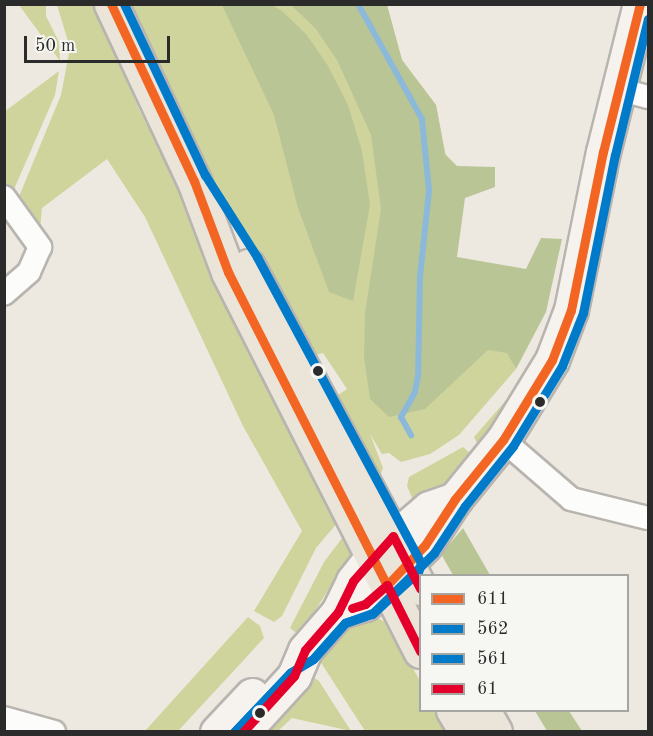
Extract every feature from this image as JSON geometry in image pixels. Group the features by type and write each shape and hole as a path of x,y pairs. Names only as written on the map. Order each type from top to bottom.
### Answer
{"main road":[{"path":"111,4 194,182 228,272 396,566 419,647"},
{"path":"454,712 466,732"},
{"path":"484,712 495,732"}],"street":[{"path":"217,732 282,664 305,650 338,612 353,581 396,566 440,526 455,499 503,440 552,360 571,310 633,93 640,4"},
{"path":"4,197 40,247 29,272 4,294"},
{"path":"503,440 571,499 648,518"},
{"path":"243,732 294,676 305,650"},
{"path":"4,718 54,732"}],"green space":[{"path":"19,5 46,5 46,16 59,42 60,61"},
{"path":"57,5 96,5 138,107 282,400 344,515 316,548 282,616 274,622 254,611 302,531 243,426 145,217 107,159 42,208 40,229 18,199 61,95 70,48"},
{"path":"128,5 387,5 402,60 436,105 448,167 436,271 550,280 513,364 516,369 459,435 430,454 401,462 389,453 382,454 370,434 383,468 378,481 338,395 347,389 323,353 316,355 290,321 184,127"},
{"path":"222,5 272,5 282,11 306,34 327,64 348,105 362,151 370,205 353,301 329,292 298,208 274,115"},
{"path":"291,5 387,5 402,60 436,105 445,154 457,166 495,167 495,187 465,198 457,257 526,269 541,238 562,239 546,312 516,369 507,353 488,350 425,409 389,417 370,399 364,357 365,313 381,209 371,135 337,60 316,29"},
{"path":"59,71 55,95 12,194 5,183 4,112"},
{"path":"528,375 479,447 474,437"},
{"path":"463,447 472,455 443,486 414,502 407,486 409,477"},
{"path":"463,528 489,574 452,574 441,554"},
{"path":"346,533 353,546 350,557 299,635 290,628 324,562"},
{"path":"248,617 260,626 264,638 178,731 145,731"},
{"path":"376,617 388,624 419,679 419,712 438,712 449,731 365,731 318,658 345,626"},
{"path":"313,677 319,681 351,731 292,718 278,731 261,732 266,725 272,729 283,716 279,712"},
{"path":"536,712 570,712 582,731 547,731"}],"waterway":[{"path":"358,4 422,119 429,191 420,276 418,376 415,392 401,417 411,435"}],"transit line":[{"name":"611","path":"111,4 194,181 228,272 387,585 425,545 455,499 503,440 552,360 571,310 603,152 640,4"},
{"name":"561","path":"124,4 205,175 257,257 421,563 418,572 372,614 345,623 313,659 290,673 234,732"},
{"name":"562","path":"234,732 290,673 313,659 345,623 373,613 434,553 465,506 513,446 562,366 583,313 615,155 648,19"},
{"name":"61","path":"243,732 294,676 305,650 338,612 353,581 393,536 419,586"},
{"name":"61","path":"352,608 365,604 387,585 419,649"}]}
